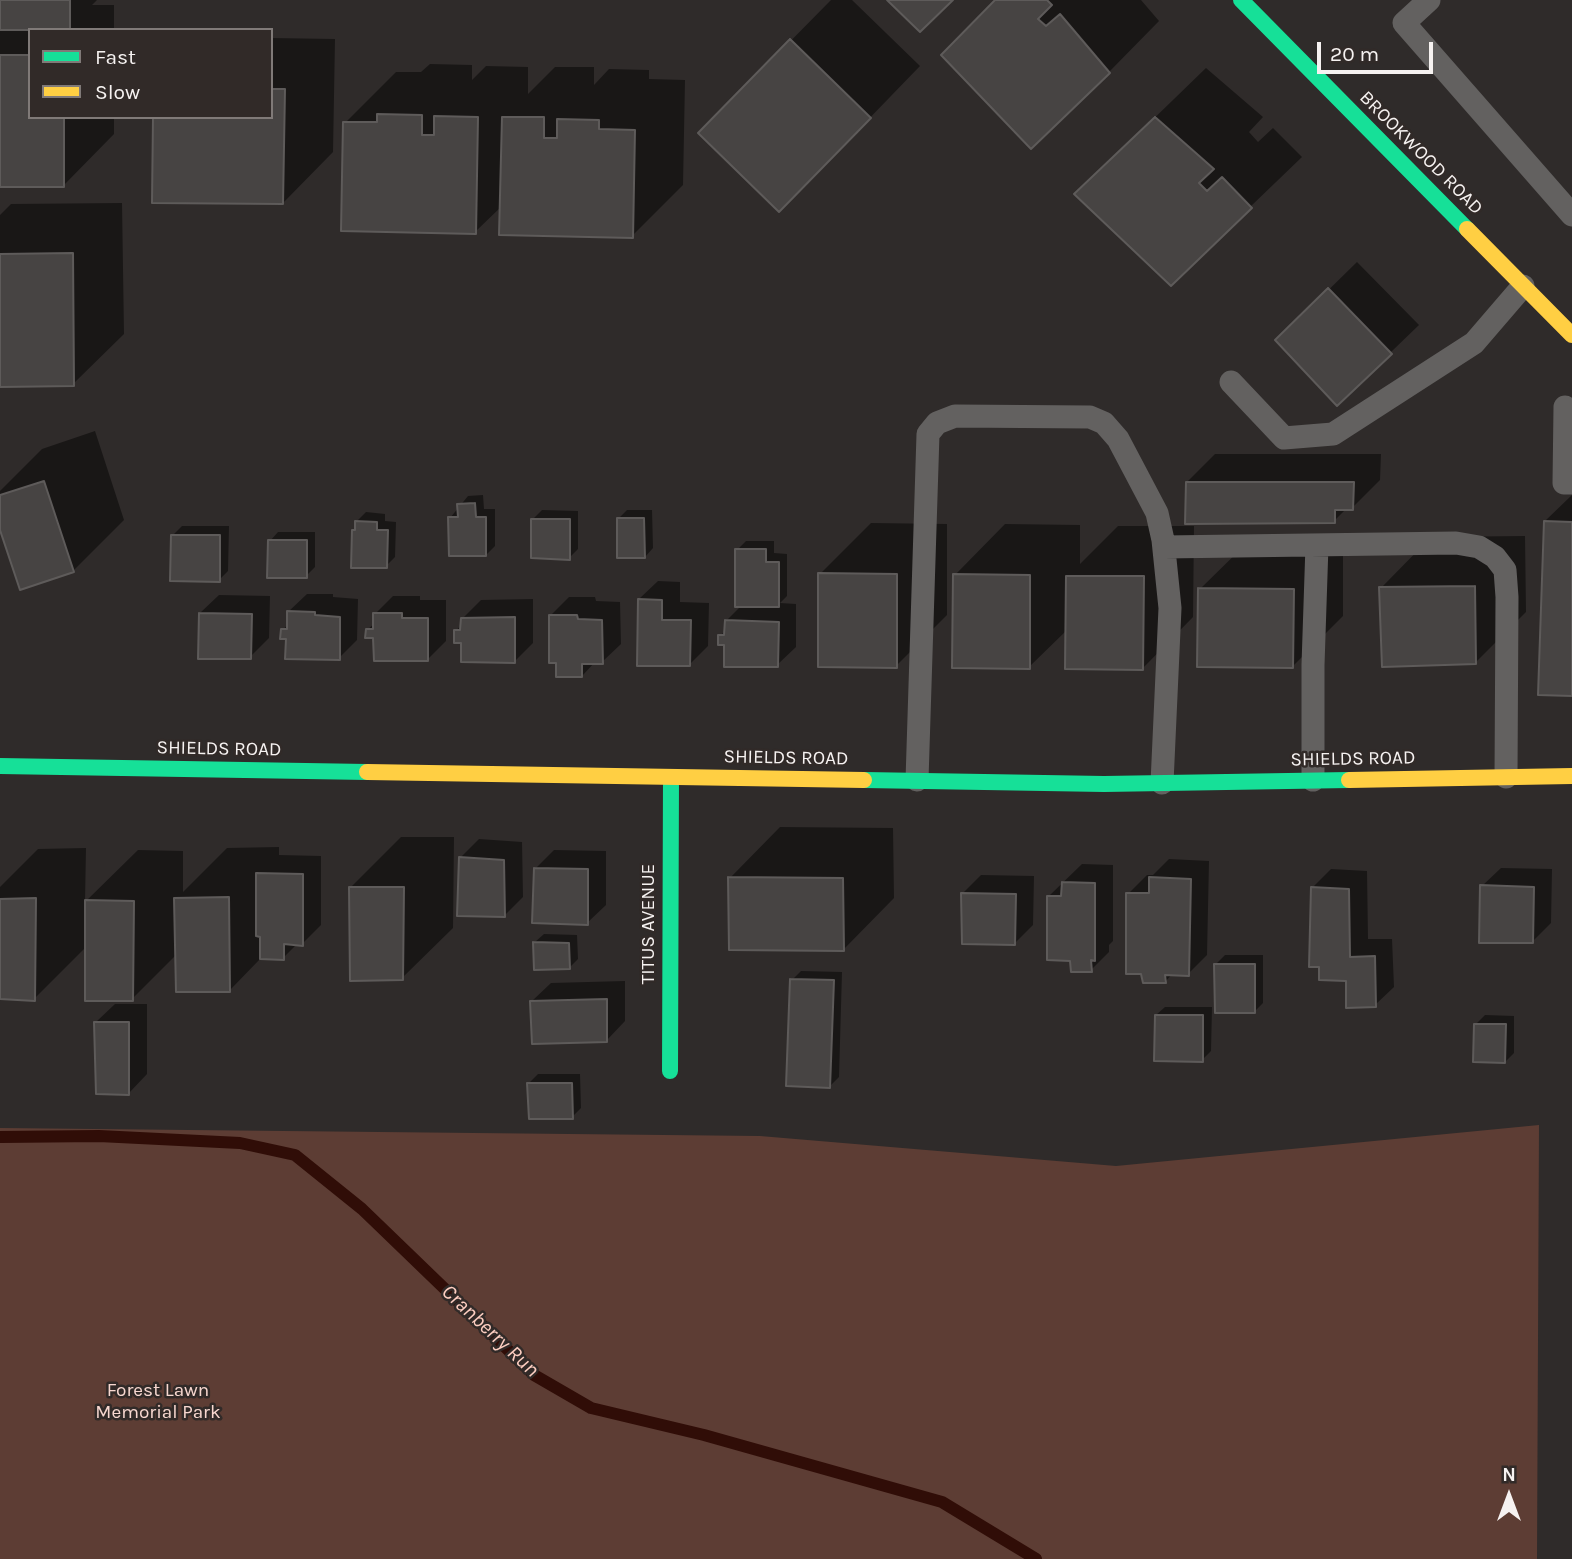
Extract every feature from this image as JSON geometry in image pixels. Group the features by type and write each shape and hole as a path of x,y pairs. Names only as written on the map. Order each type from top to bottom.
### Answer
{"main road":[{"name":"BROOKWOOD ROAD","path":"1241,0 1572,335"},
{"name":"SHIELDS ROAD","path":"0,766 1162,783 1572,776"},
{"name":"TITUS AVENUE","path":"670,1071 671,777"}],"lane":[{"path":"1429,0 1404,23 1572,215"},
{"path":"1231,382 1284,438 1333,433 1474,343 1523,286"},
{"path":"1565,407 1564,483 1572,484"},
{"path":"917,780 928,433 937,423 955,416 1090,417 1104,423 1118,439 1157,513 1164,547 1170,608 1162,783"},
{"path":"1164,547 1456,543 1479,547 1495,557 1505,570 1506,777"},
{"path":"1312,780 1312,665 1317,545"}],"green space":[{"name":"Forest Lawn Memorial Park","path":"1539,1125 1537,1559 0,1559 0,1128 760,1136 1116,1166"}],"building":[{"path":"0,0 70,0 70,28 0,30"},
{"path":"887,0 953,0 920,32"},
{"path":"995,0 1047,0 1052,5 1038,19 1046,26 1060,14 1110,73 1031,149 941,55"},
{"path":"790,39 871,118 779,212 698,133"},
{"path":"0,55 28,55 28,119 64,119 64,187 0,187"},
{"path":"273,89 285,89 283,204 152,203 153,119 273,119"},
{"path":"377,114 422,115 422,135 434,135 434,116 478,117 476,234 341,231 343,122 377,122"},
{"path":"502,117 544,117 544,138 557,138 557,119 599,120 599,129 635,130 633,238 499,235"},
{"path":"1155,117 1214,169 1199,183 1207,191 1222,177 1252,208 1171,286 1074,194"},
{"path":"73,253 74,386 0,387 0,254"},
{"path":"1328,288 1392,354 1337,406 1275,340"},
{"path":"44,481 74,572 20,590 0,530 0,495"},
{"path":"1186,482 1354,482 1353,510 1335,510 1335,523 1185,524"},
{"path":"475,503 476,517 486,517 486,556 449,556 448,517 458,517 457,504"},
{"path":"617,518 644,518 645,558 617,558"},
{"path":"531,519 570,519 570,560 531,558"},
{"path":"355,521 377,522 377,530 388,530 387,568 351,568 352,530 355,530"},
{"path":"1544,521 1572,522 1572,696 1538,695"},
{"path":"171,535 220,535 220,582 170,581"},
{"path":"268,540 307,540 307,578 267,578"},
{"path":"735,549 766,549 766,562 779,562 779,607 735,607"},
{"path":"818,573 897,574 897,668 818,667"},
{"path":"953,574 1030,575 1030,669 952,668"},
{"path":"1066,576 1144,576 1143,670 1065,669"},
{"path":"1475,586 1476,664 1382,667 1379,587"},
{"path":"1198,588 1294,589 1293,668 1197,667"},
{"path":"638,599 662,600 662,620 691,620 690,666 637,666"},
{"path":"287,611 315,612 315,615 340,617 340,660 285,659 286,639 280,639 281,629 287,629"},
{"path":"199,613 252,614 251,659 198,659"},
{"path":"373,613 402,613 402,618 428,618 428,661 374,661 373,638 365,638 366,629 373,629"},
{"path":"549,615 577,615 578,619 602,620 603,664 582,664 582,677 556,677 556,663 549,663"},
{"path":"515,617 515,663 461,662 461,643 454,643 454,630 460,630 461,618"},
{"path":"725,620 779,622 778,667 724,667 724,645 718,645 718,635 724,635"},
{"path":"459,857 504,860 505,917 457,916"},
{"path":"534,868 588,869 588,925 532,923"},
{"path":"256,873 303,874 303,946 284,944 284,960 260,959 260,937 256,936"},
{"path":"728,877 843,878 844,951 729,950"},
{"path":"1149,877 1191,879 1189,976 1165,975 1166,983 1143,983 1141,974 1126,974 1126,893 1149,893"},
{"path":"1062,882 1095,883 1095,961 1091,960 1092,972 1071,972 1070,961 1047,960 1047,896 1061,896"},
{"path":"1480,885 1534,887 1533,943 1479,943"},
{"path":"349,887 404,887 403,980 350,981"},
{"path":"1311,887 1349,889 1350,957 1375,956 1376,1007 1346,1008 1346,981 1319,980 1319,967 1309,967"},
{"path":"961,893 1016,894 1015,945 962,944"},
{"path":"229,897 230,992 176,992 174,898"},
{"path":"36,898 35,1001 0,999 0,899"},
{"path":"85,900 134,901 133,1001 85,1001"},
{"path":"533,942 569,943 570,969 534,970"},
{"path":"1214,964 1255,964 1255,1013 1215,1013"},
{"path":"790,979 834,980 830,1088 786,1086"},
{"path":"607,999 607,1042 532,1044 530,1001"},
{"path":"1155,1015 1203,1015 1203,1062 1154,1061"},
{"path":"94,1022 129,1022 129,1095 96,1094"},
{"path":"1474,1024 1506,1024 1505,1063 1473,1062"},
{"path":"527,1083 572,1083 573,1119 529,1119"}],"waterway":[{"name":"Cranberry Run","path":"0,1137 99,1136 240,1143 295,1155 362,1209 534,1375 591,1408 704,1435 942,1502 1036,1559"}],"traffic: fast":[{"path":"1241,0 1467,229"},
{"path":"0,766 367,772"},
{"path":"670,1071 671,777"},
{"path":"864,780 1104,784 1349,780"}],"traffic: slow":[{"path":"1467,229 1572,335"},
{"path":"367,772 864,780"},
{"path":"1349,780 1572,776"}]}
